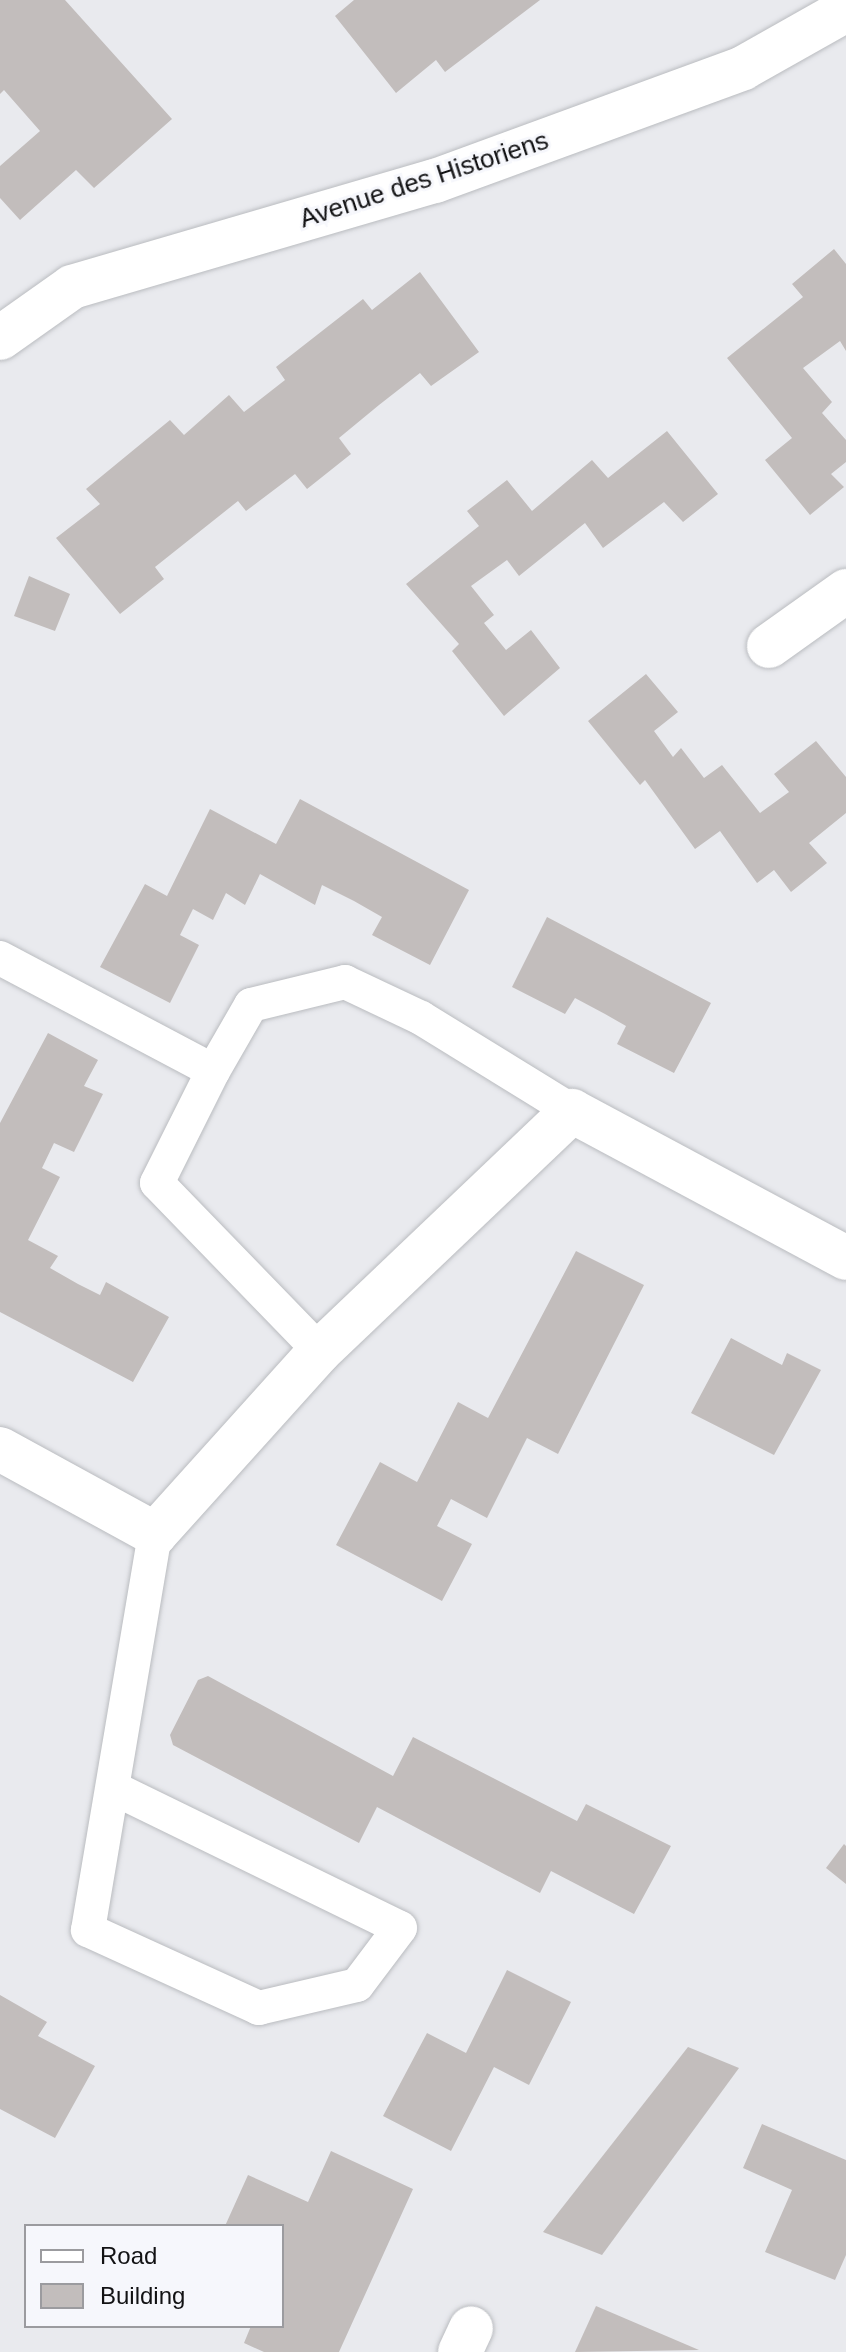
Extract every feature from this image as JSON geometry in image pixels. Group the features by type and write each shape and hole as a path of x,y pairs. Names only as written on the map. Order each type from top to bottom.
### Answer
{"street":[{"name":"Avenue des Historiens","path":"0,338 72,287 435,181 743,68 846,10"},
{"path":"769,646 846,591"},
{"path":"0,1449 155,1534 320,1351 572,1111 846,1258"}],"lane":[{"path":"0,958 213,1071"},
{"path":"320,1351 157,1183 213,1071 251,1005 345,982 421,1018 572,1111"},
{"path":"113,1788 400,1928 357,1985 259,2008 88,1930 155,1534"}],"building":[{"path":"0,0 65,0 172,119 94,188 76,170 20,220 0,198 0,166 40,131 4,90 0,94"},
{"path":"354,0 540,0 445,72 436,60 396,93 335,16"},
{"path":"834,249 846,264 846,351 840,341 803,368 832,402 822,413 846,440 846,462 831,474 844,487 810,515 765,460 792,438 727,358 803,297 792,284"},
{"path":"420,272 479,352 431,386 420,373 379,405 339,438 351,454 307,489 295,474 246,511 238,501 155,567 164,579 120,614 56,538 100,504 86,489 170,420 184,435 229,395 244,412 285,380 276,367 363,299 372,310"},
{"path":"667,431 718,494 683,522 664,502 603,548 585,523 519,576 507,560 471,586 494,615 484,623 506,650 531,630 560,668 504,716 452,651 459,644 406,584 479,526 467,511 507,480 532,511 592,460 608,478"},
{"path":"29,576 70,594 55,631 14,616"},
{"path":"646,674 678,712 654,731 673,757 681,748 704,778 722,765 760,813 789,792 774,774 816,741 846,777 846,813 809,843 827,863 791,892 774,870 757,883 720,831 695,849 645,780 640,785 588,721"},
{"path":"300,799 469,890 430,965 372,935 382,917 354,901 322,885 315,905 260,874 245,905 226,893 213,920 193,909 180,935 199,945 170,1003 100,967 145,884 167,896 210,809 276,844"},
{"path":"547,917 711,1003 674,1073 617,1044 626,1026 575,998 565,1014 512,987"},
{"path":"48,1033 98,1060 84,1086 103,1094 74,1152 54,1143 42,1168 60,1177 28,1240 58,1256 50,1268 78,1284 100,1295 106,1282 169,1317 133,1382 0,1312 0,1123"},
{"path":"576,1251 644,1285 558,1454 527,1438 487,1518 451,1499 437,1526 472,1544 442,1601 336,1545 380,1462 417,1482 458,1402 488,1418"},
{"path":"731,1338 782,1365 787,1353 821,1370 774,1455 691,1413"},
{"path":"208,1676 393,1776 413,1737 577,1821 586,1804 671,1846 634,1914 551,1871 540,1893 377,1807 359,1843 173,1745 170,1735 198,1680"},
{"path":"844,1844 846,1846 846,1884 826,1868"},
{"path":"507,1970 571,2002 529,2085 494,2067 451,2151 383,2116 427,2033 466,2053"},
{"path":"0,1995 47,2022 38,2036 95,2066 55,2138 0,2109"},
{"path":"688,2047 739,2068 602,2255 543,2232"},
{"path":"762,2124 846,2160 846,2255 835,2280 765,2252 792,2190 743,2168"},
{"path":"331,2151 413,2189 339,2352 264,2352 244,2343 250,2328 284,2328 284,2224 226,2224 248,2175 308,2202"},
{"path":"596,2306 699,2350 575,2352"}]}
